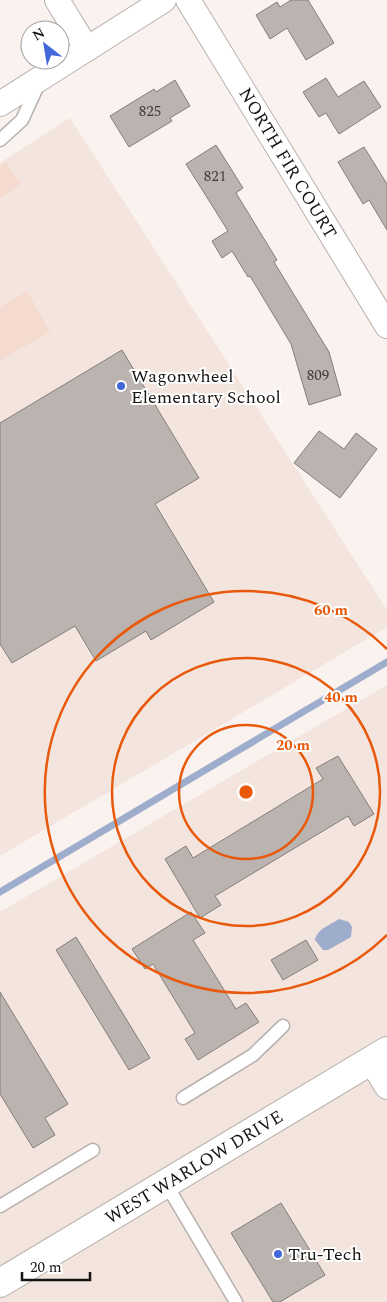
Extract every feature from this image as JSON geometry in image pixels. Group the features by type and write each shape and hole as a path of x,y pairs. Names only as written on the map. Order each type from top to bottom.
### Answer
{"street":[{"path":"57,0 87,49"},
{"path":"0,104 164,0"},
{"name":"NORTH FIR COURT","path":"188,0 387,326"},
{"path":"379,1056 387,1087"},
{"name":"WEST WARLOW DRIVE","path":"0,1283 379,1056"}],"lane":[{"path":"0,140 22,120 41,78"},
{"path":"182,1098 253,1055 283,1026"},
{"path":"0,1206 93,1150"},
{"path":"166,1184 236,1302"}],"shaded area":[{"name":"Wagonwheel Elementary School","path":"70,118 387,610 387,627 0,856 0,163"},
{"path":"6,162 21,184 0,198 0,166"},
{"path":"27,291 50,332 0,360 0,307"},
{"path":"387,685 387,1302 0,1302 0,912"}],"water":[{"path":"339,919 349,922 352,927 351,937 328,950 323,950 315,940 316,936 324,928"}],"building":[{"path":"291,0 308,0 334,43 306,60 287,28 270,39 256,15 277,2 280,7"},
{"path":"326,78 338,97 364,81 381,107 339,134 326,113 319,117 303,92"},
{"path":"175,80 190,106 170,118 172,121 129,147 110,116 154,89 156,92"},
{"path":"216,145 243,188 236,193 277,260 274,262 329,352 341,395 309,405 291,344 250,276 248,277 232,251 222,258 212,241 228,231 186,164"},
{"path":"364,147 387,184 387,230 369,200 363,204 338,162"},
{"path":"122,350 199,478 155,504 214,602 151,640 146,631 96,661 75,626 12,663 0,644 0,423"},
{"path":"319,431 344,449 356,433 377,449 340,498 294,463"},
{"path":"338,756 374,814 354,826 348,816 215,896 221,905 200,918 165,859 186,846 193,858 323,779 316,768"},
{"path":"191,912 205,933 193,940 236,1009 246,1003 259,1022 198,1060 185,1039 195,1033 153,964 145,969 132,949"},
{"path":"76,937 150,1058 129,1070 56,950"},
{"path":"306,940 318,960 283,980 271,960"},
{"path":"0,992 68,1104 45,1118 55,1135 33,1148 0,1094"},
{"name":"Tru-Tech","path":"281,1203 325,1275 280,1302 273,1302 231,1233"}],"waterway":[{"path":"0,892 387,662"}],"place":[{"name":"Wagonwheel Elementary School","path":"121,386"},
{"name":"Tru-Tech","path":"278,1254"}]}
